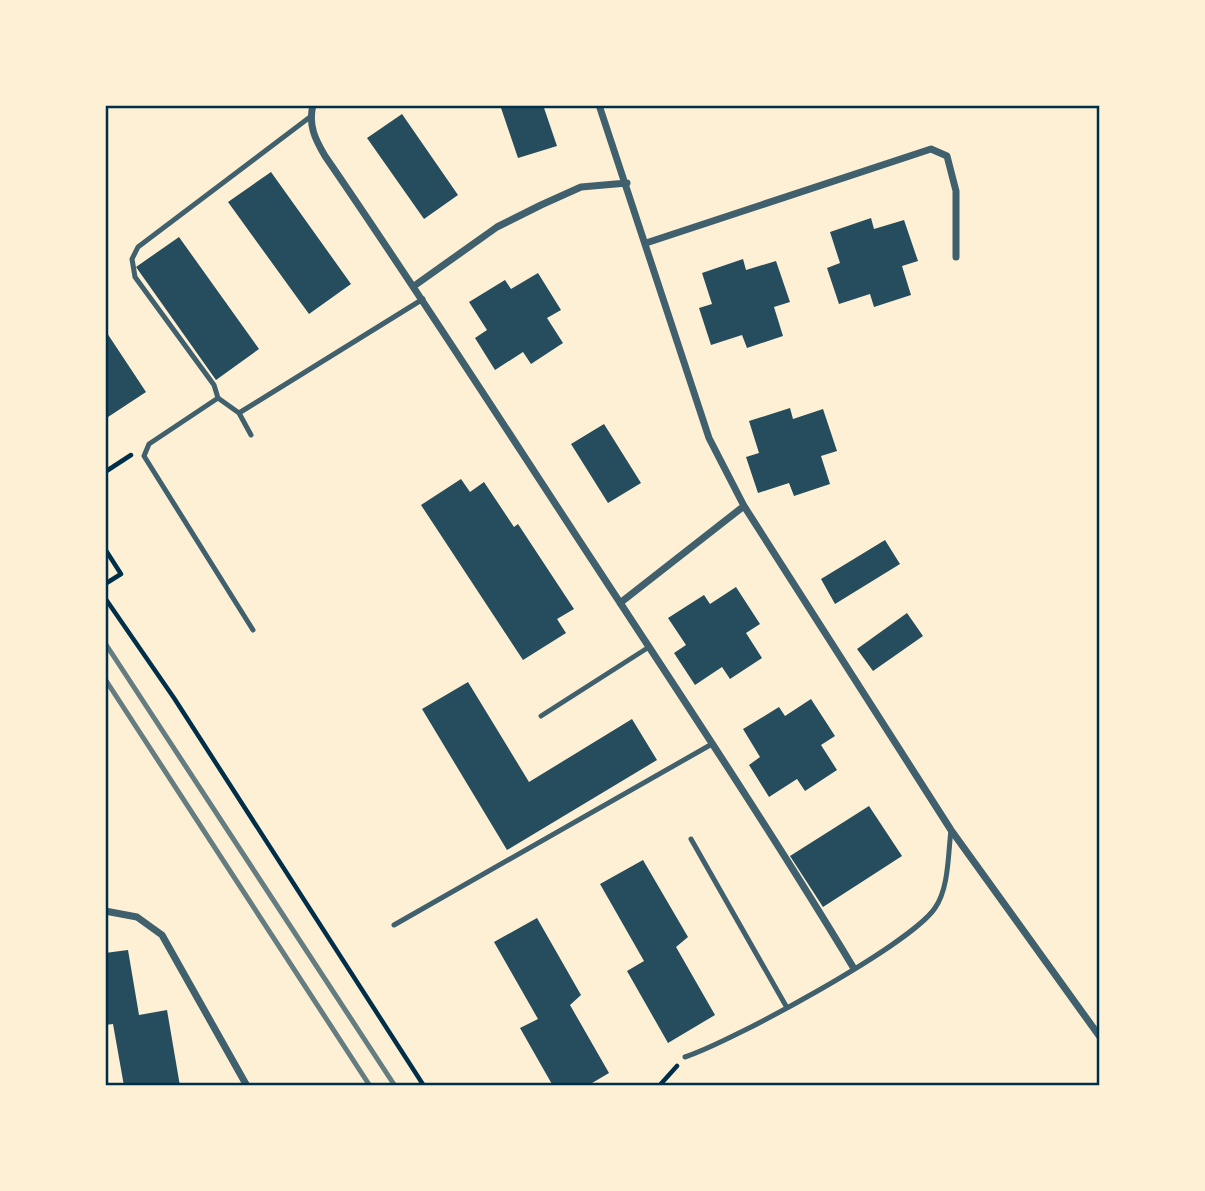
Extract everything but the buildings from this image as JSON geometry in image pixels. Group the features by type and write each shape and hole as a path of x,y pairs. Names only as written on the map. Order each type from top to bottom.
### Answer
{"street":[{"path":"313,105 310,117 314,136 325,156 414,286 712,744 853,967"},
{"path":"599,105 627,183 709,438 744,506 951,830 1100,1037"},
{"path":"646,243 931,149 947,156 956,191 956,257"},
{"path":"414,286 497,227 541,205 582,187 627,183"},
{"path":"620,603 744,506"},
{"path":"105,911 137,917 162,934 247,1086"}],"lane":[{"path":"251,435 239,413 218,398 214,385 135,277 132,259 138,247 310,117"},
{"path":"239,413 422,299"},
{"path":"218,398 149,444 144,456 253,630"},
{"path":"541,716 649,647"},
{"path":"394,925 712,744"},
{"path":"685,1057 705,1050 906,937 935,908 945,880 951,830"},
{"path":"691,839 786,1006"}],"path":[{"path":"105,471 149,444"},
{"path":"105,549 121,574 105,584"},
{"path":"105,598 174,698 424,1086"},
{"path":"659,1086 685,1057"}],"railway":[{"path":"105,643 395,1086"},
{"path":"105,679 370,1086"}]}
